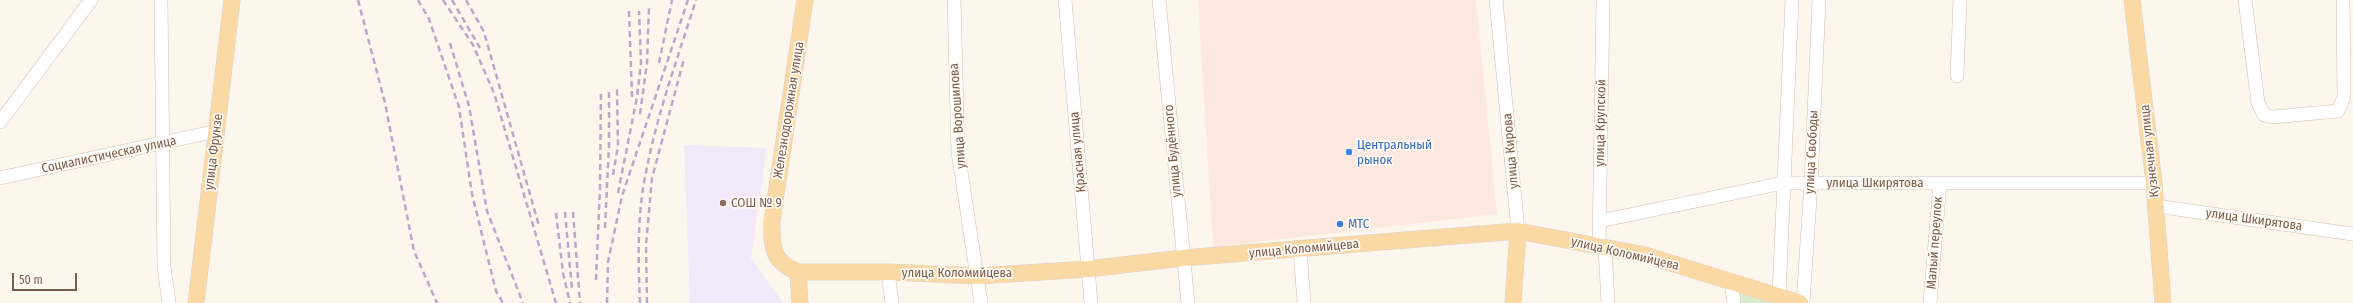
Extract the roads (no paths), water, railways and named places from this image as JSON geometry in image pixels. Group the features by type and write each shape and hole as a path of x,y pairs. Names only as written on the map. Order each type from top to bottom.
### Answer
{"main road":[{"name":"улица Фрунзе","path":"196,303 232,0"},
{"name":"Железнодорожная улица","path":"798,272 785,267 772,247 772,221 805,0"},
{"name":"Кузнечная улица","path":"2132,0 2154,183 2163,303"},
{"name":"улица Коломийцева","path":"798,272 888,272 978,276 1088,269 1183,258 1518,231 1645,255 1802,303"},
{"name":"улица Кирова","path":"1513,303 1518,231"},
{"path":"798,272 800,303"}],"street":[{"path":"0,122 91,0"},
{"path":"161,0 164,267 169,303"},
{"name":"улица Ворошилова","path":"954,0 958,152 981,303"},
{"name":"Красная улица","path":"1065,0 1091,303"},
{"name":"улица Будённого","path":"1159,0 1188,303"},
{"name":"улица Кирова","path":"1496,0 1518,231"},
{"name":"улица Крупской","path":"1603,0 1600,222 1608,303"},
{"name":"улица Свободы","path":"1779,295 1792,0"},
{"name":"улица Свободы","path":"1802,303 1811,183 1819,0"},
{"path":"1957,76 1960,0"},
{"path":"2245,0 2258,103 2264,115 2273,117 2338,111 2344,97 2343,0"},
{"name":"Социалистическая улица","path":"0,178 217,131"},
{"name":"Малый переулок","path":"1930,303 1940,183"},
{"name":"улица Шкирятова","path":"1600,222 1783,184 2154,183"},
{"name":"улица Шкирятова","path":"2156,206 2353,234"},
{"path":"1300,249 1304,303"},
{"path":"888,272 892,303"},
{"path":"1731,281 1734,303"}],"railway":[{"path":"358,0 385,103 414,251 437,303"},
{"path":"418,0 429,19 459,107 472,194 496,291 503,303"},
{"path":"443,0 473,45 494,93 556,303"},
{"path":"452,0 480,48"},
{"path":"466,0 484,32 539,226"},
{"path":"659,63 672,0"},
{"path":"607,303 608,262 622,196 688,0"},
{"path":"640,303 639,254 643,188 662,107 696,0"},
{"path":"640,114 647,63 649,7"},
{"path":"629,11 632,97"},
{"path":"618,193 637,97 641,63 639,11"},
{"path":"450,43 469,106 487,211 523,303"},
{"path":"647,303 646,245 652,178 684,59"},
{"path":"613,175 618,146 617,89"},
{"path":"596,280 600,187 601,90"},
{"path":"605,228 609,145 609,90"},
{"path":"565,212 572,290"},
{"path":"573,212 580,303"},
{"path":"556,213 563,273 570,303"}],"place":[{"name":"Центральный рынок","path":"1349,152"},
{"name":"СОШ № 9","path":"723,203"},
{"name":"МТС","path":"1340,224"}]}
